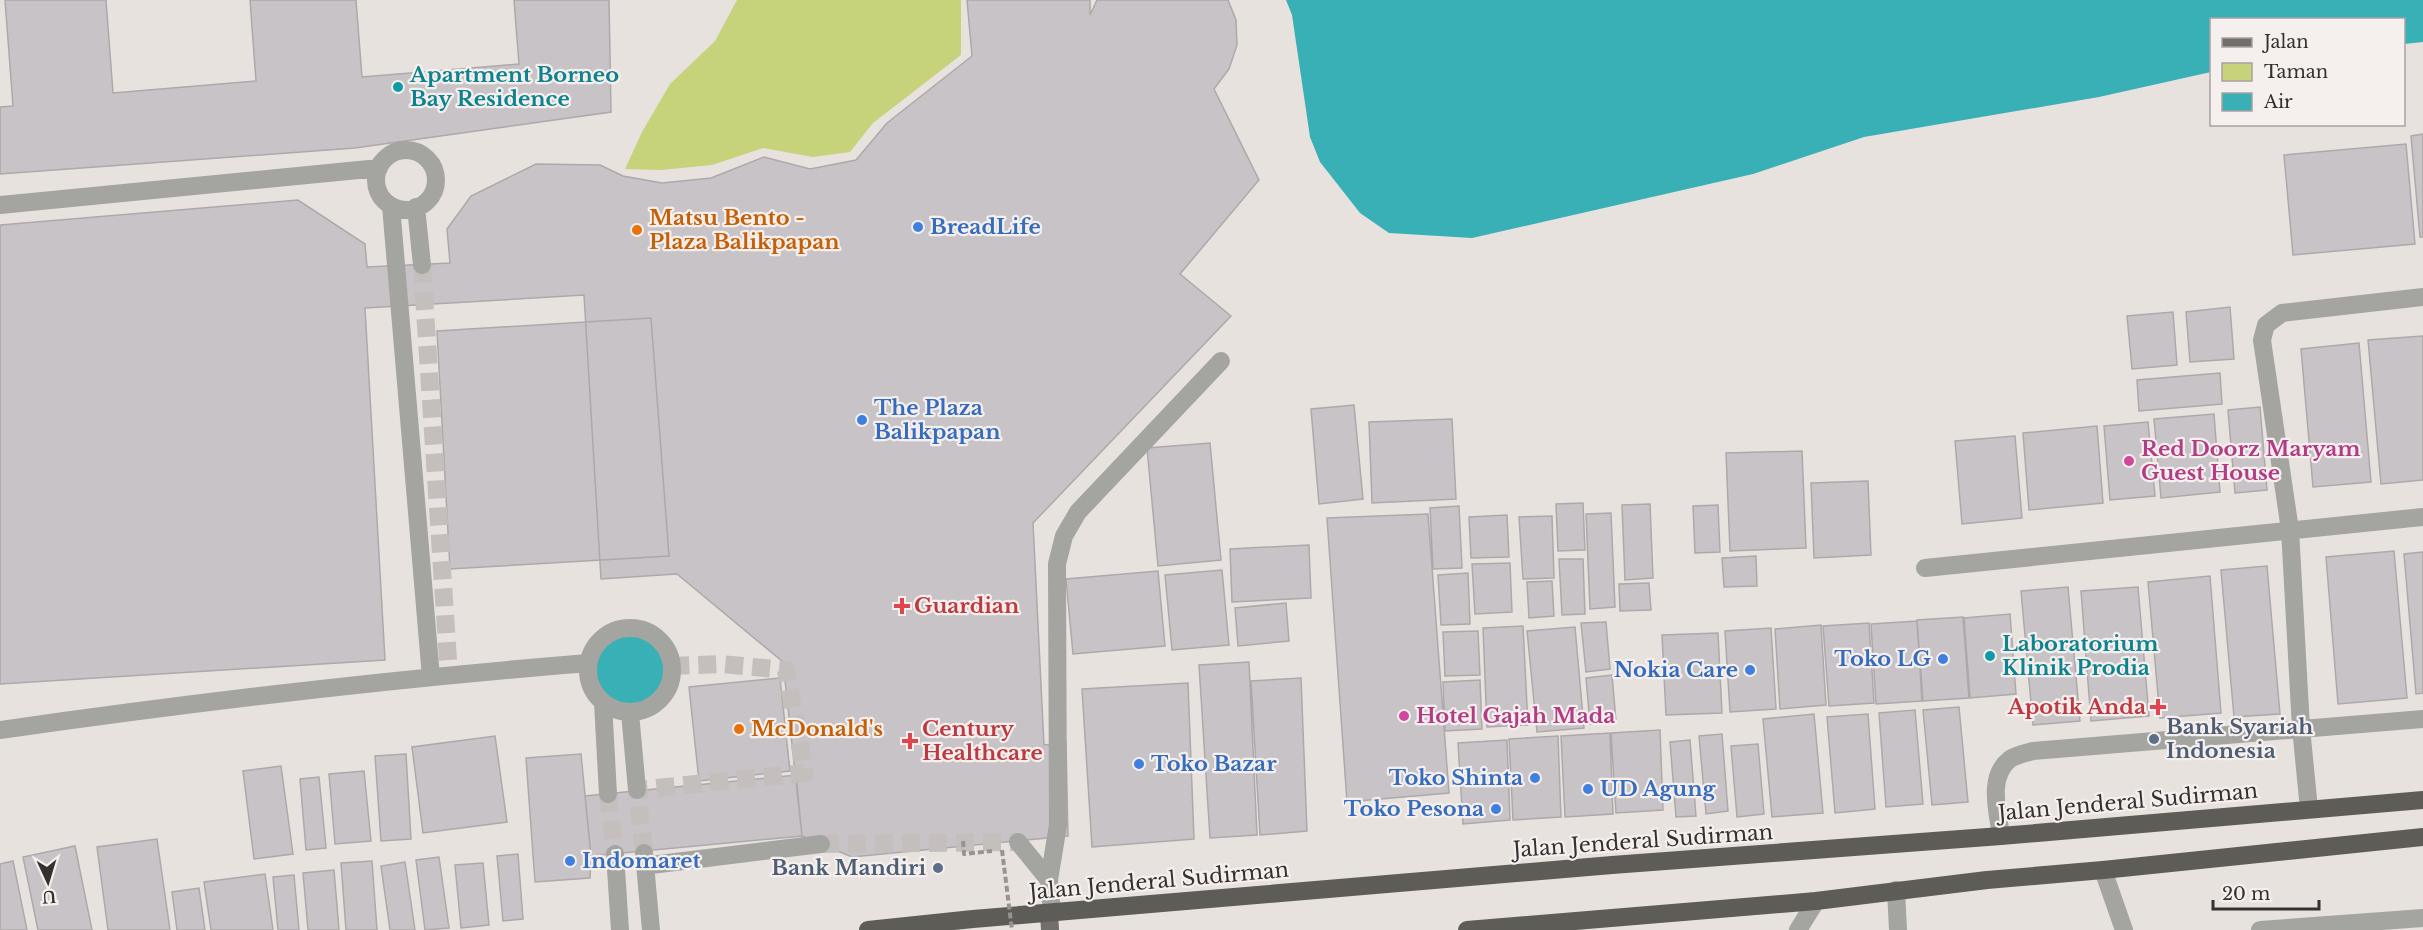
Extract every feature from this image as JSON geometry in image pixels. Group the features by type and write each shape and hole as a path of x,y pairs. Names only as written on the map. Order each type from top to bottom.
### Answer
{"highway":[{"name":"Jalan Jenderal Sudirman","path":"868,930 1050,919 1612,865 2001,836 2423,800"},
{"path":"1467,930 1560,925 1816,901 1896,890 2423,837"}],"street":[{"path":"405,150 424,156 431,163 436,182 434,192 428,200 416,207 400,209 391,206 383,200 376,182 379,168 387,156 405,150"},
{"path":"0,205 379,168"},
{"path":"391,206 440,676"},
{"path":"416,207 422,265"},
{"path":"2309,809 2301,728 2290,530 2262,340 2266,325 2282,313 2423,297"},
{"path":"1050,919 1049,879 1058,825 1057,564 1064,536 1078,512 1221,361"},
{"path":"1925,568 2423,517"},
{"path":"625,628 651,633 670,653 673,679 668,692 658,703 645,711 630,713 616,711 603,704 593,692 588,678 588,663 593,650 612,632 625,628"},
{"path":"0,730 111,714 440,676 588,663"},
{"path":"603,704 608,794"},
{"path":"630,713 637,790"},
{"path":"2001,836 1996,789 1998,771 2011,758 2033,751 2423,719"},
{"path":"1018,842 1049,879"},
{"path":"651,930 645,857 651,865 821,844"},
{"path":"615,854 620,930"},
{"path":"2103,870 2124,930"},
{"path":"1896,890 1898,930"},
{"path":"1798,930 1816,901"},
{"path":"2260,930 2423,918"}],"path":[{"path":"963,842 964,854 1002,850 1012,930"}],"green space":[{"path":"737,0 961,0 961,55 873,123 850,152 813,157 763,148 712,165 661,170 625,169 642,132 670,84 715,41"}],"water":[{"path":"1286,0 2423,0 2423,42 2405,44 2405,18 2210,18 2210,72 2099,97 1864,137 1753,174 1472,238 1389,233 1360,213 1320,162 1310,137 1292,15"},
{"path":"630,634 644,637 656,645 664,657 667,671 664,685 656,697 644,705 630,708 616,705 604,697 596,685 593,671 596,657 604,645 616,637"}],"building":[{"name":"Apartment Borneo Bay Residence","path":"5,0 106,0 113,93 256,81 250,0 356,0 362,77 519,64 514,0 609,0 611,112 355,148 0,174 0,107 13,106"},
{"name":"The Plaza Balikpapan","path":"967,0 1090,0 1090,15 1097,0 1228,0 1236,20 1237,45 1229,69 1214,89 1259,180 1180,274 1231,316 1033,523 1044,745 1066,743 1068,836 852,857 802,836 783,662 677,574 601,579 584,295 365,308 385,660 0,684 0,225 298,200 365,244 367,267 450,263 447,229 471,196 536,164 600,165 623,176 662,183 711,178 764,157 810,169 856,160 887,123 972,56"},
{"path":"2423,134 2423,237 2420,237 2411,136"},
{"path":"2406,144 2415,244 2293,255 2284,155"},
{"path":"2230,307 2234,359 2190,362 2186,312"},
{"path":"2173,312 2177,365 2132,369 2127,316"},
{"path":"651,318 669,556 450,569 437,331"},
{"path":"2423,336 2423,480 2381,484 2368,340"},
{"path":"2359,343 2371,482 2313,487 2301,349"},
{"path":"2220,373 2222,404 2139,411 2137,380"},
{"path":"1354,405 1363,499 1319,504 1311,409"},
{"path":"2260,407 2267,490 2235,493 2228,410"},
{"path":"2214,414 2220,492 2161,498 2154,419"},
{"path":"1452,419 1456,499 1372,503 1369,422"},
{"name":"Red Doorz Maryam Guest House","path":"2148,422 2155,496 2110,500 2104,426"},
{"path":"2097,426 2103,503 2029,510 2023,433"},
{"path":"2015,436 2022,518 1962,524 1955,441"},
{"path":"1210,443 1221,560 1158,566 1147,448"},
{"path":"1802,451 1806,548 1730,551 1726,453"},
{"path":"1868,481 1871,555 1814,558 1811,483"},
{"path":"1583,503 1585,550 1558,551 1556,504"},
{"path":"1650,504 1653,578 1625,580 1622,505"},
{"path":"1718,505 1720,552 1695,553 1693,506"},
{"path":"1459,506 1462,568 1433,569 1430,508"},
{"path":"1611,513 1615,607 1590,609 1586,514"},
{"path":"1428,514 1449,793 1347,802 1327,518"},
{"path":"1507,515 1509,557 1471,558 1469,517"},
{"path":"1552,516 1554,578 1523,579 1519,517"},
{"path":"1309,545 1311,598 1232,602 1230,549"},
{"path":"2394,551 2407,698 2338,704 2326,557"},
{"path":"2423,552 2423,693 2416,694 2404,554"},
{"path":"1756,556 1757,586 1724,587 1722,558"},
{"path":"1559,559 1583,559 1585,614 1562,615"},
{"path":"1510,563 1512,612 1475,614 1472,564"},
{"path":"2267,566 2280,714 2234,717 2221,570"},
{"path":"1222,570 1229,645 1172,650 1165,575"},
{"path":"1158,571 1165,646 1073,654 1066,579"},
{"path":"1468,573 1470,624 1441,625 1438,575"},
{"path":"2210,576 2221,713 2160,718 2148,582"},
{"path":"1552,581 1554,616 1529,618 1527,582"},
{"path":"1649,583 1651,610 1620,611 1619,584"},
{"path":"2068,587 2080,721 2033,725 2021,591"},
{"path":"2138,587 2149,716 2091,721 2081,591"},
{"path":"1286,603 1289,641 1238,646 1235,608"},
{"name":"Laboratorium Klinik Prodia","path":"2010,614 2016,694 1970,698 1964,618"},
{"name":"Toko LG","path":"1963,617 1969,698 1923,701 1917,620"},
{"path":"1917,621 1922,701 1876,704 1871,624"},
{"path":"1606,622 1610,669 1586,672 1581,623"},
{"path":"1869,623 1874,703 1829,706 1823,626"},
{"path":"1821,625 1826,705 1780,709 1775,629"},
{"path":"1523,626 1528,725 1487,727 1483,628"},
{"path":"1575,627 1584,728 1537,732 1527,631"},
{"name":"Nokia Care","path":"1771,628 1776,709 1730,712 1725,631"},
{"path":"1478,631 1480,675 1445,676 1443,632"},
{"path":"1718,633 1722,713 1666,715 1662,635"},
{"path":"1249,662 1257,835 1210,838 1199,665"},
{"path":"1612,675 1616,721 1590,724 1586,678"},
{"name":"McDonald's","path":"780,678 790,771 699,781 689,687"},
{"path":"1301,678 1307,831 1260,835 1251,681"},
{"path":"1480,680 1482,729 1445,731 1443,682"},
{"name":"Toko Bazar","path":"1188,683 1194,839 1092,847 1082,689"},
{"path":"1959,707 1968,802 1932,805 1923,710"},
{"path":"1915,710 1923,804 1886,807 1879,713"},
{"path":"1814,714 1823,813 1772,817 1763,719"},
{"path":"1868,714 1875,809 1835,813 1827,717"},
{"path":"1660,730 1663,810 1616,813 1611,733"},
{"name":"UD Agung","path":"1610,733 1613,814 1565,817 1561,736"},
{"path":"1722,734 1728,811 1706,814 1699,736"},
{"path":"495,736 507,822 423,833 412,747"},
{"name":"Toko Shinta","path":"1558,736 1561,817 1513,820 1509,739"},
{"path":"1507,740 1510,820 1463,824 1458,743"},
{"path":"1690,740 1696,816 1676,817 1670,742"},
{"path":"1758,744 1764,814 1737,817 1731,746"},
{"path":"406,754 411,839 381,841 375,756"},
{"path":"581,754 591,856 590,878 535,882 526,758"},
{"path":"281,766 293,854 254,859 243,771"},
{"path":"364,771 371,841 335,844 329,774"},
{"path":"796,775 802,836 591,856 585,796"},
{"path":"319,777 326,848 306,850 300,779"},
{"path":"157,839 170,930 108,930 97,847"},
{"path":"75,846 92,930 38,930 23,857"},
{"path":"518,854 523,919 503,921 497,856"},
{"path":"439,857 449,928 425,930 416,860"},
{"path":"13,861 27,930 0,930 0,864"},
{"path":"372,861 377,930 346,930 341,863"},
{"path":"405,862 415,930 390,930 381,866"},
{"path":"483,863 489,925 461,928 455,865"},
{"path":"334,870 339,930 308,930 303,873"},
{"path":"265,874 273,930 211,930 204,882"},
{"path":"294,875 299,930 278,930 273,877"},
{"path":"199,888 205,930 177,930 172,892"}],"tunnel":[{"path":"422,265 449,675"},
{"path":"644,851 637,790 805,773 786,670 721,664 673,666"},
{"path":"608,794 615,854"},
{"path":"821,844 1018,842"}],"place":[{"name":"Apartment Borneo Bay Residence","path":"398,87"},
{"name":"BreadLife","path":"918,227"},
{"name":"Matsu Bento - Plaza Balikpapan","path":"637,230"},
{"name":"The Plaza Balikpapan","path":"862,420"},
{"name":"Red Doorz Maryam Guest House","path":"2129,461"},
{"name":"Guardian","path":"902,606"},
{"name":"Laboratorium Klinik Prodia","path":"1990,656"},
{"name":"Toko LG","path":"1943,659"},
{"name":"Nokia Care","path":"1750,670"},
{"name":"Apotik Anda","path":"2158,707"},
{"name":"Hotel Gajah Mada","path":"1404,716"},
{"name":"McDonald's","path":"739,729"},
{"name":"Bank Syariah Indonesia","path":"2154,739"},
{"name":"Century Healthcare","path":"910,741"},
{"name":"Toko Bazar","path":"1139,764"},
{"name":"Toko Shinta","path":"1535,778"},
{"name":"UD Agung","path":"1588,789"},
{"name":"Toko Pesona","path":"1496,809"},
{"name":"Indomaret","path":"570,861"},
{"name":"Bank Mandiri","path":"938,868"}]}
